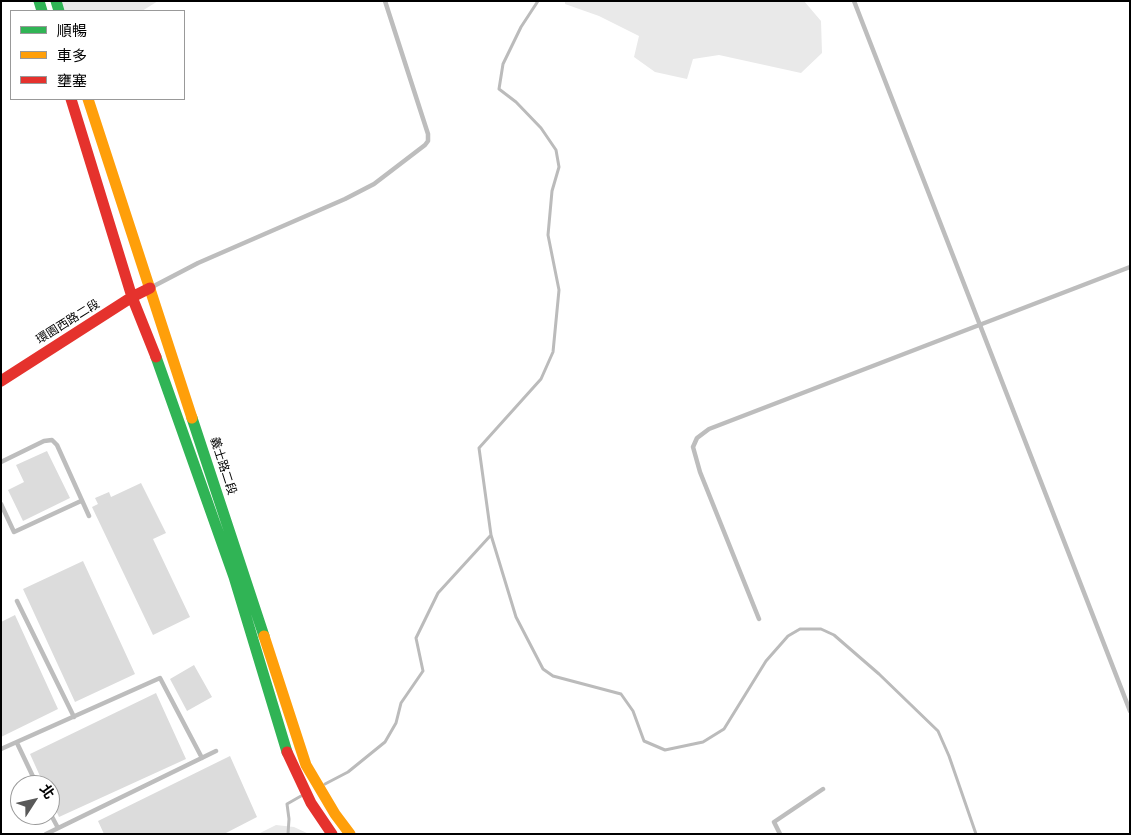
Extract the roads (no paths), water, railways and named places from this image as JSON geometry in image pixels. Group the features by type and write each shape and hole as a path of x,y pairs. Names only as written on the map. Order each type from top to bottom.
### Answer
{"street":[{"name":"義士路二段","path":"71,100 132,297 163,376 234,577 283,743 311,803 332,834"},
{"name":"義士路二段","path":"88,100 306,765 335,814 350,834"},
{"name":"環園西路二段","path":"1,381 132,297 150,288"}],"lane":[{"path":"150,288 198,263 345,199 374,184 425,145 428,141 428,134 385,1"},
{"path":"854,1 1130,711"},
{"path":"758,619 700,472 693,446 698,438 709,429 1130,267"},
{"path":"1,462 44,441 52,440 57,445 89,516"},
{"path":"1,504 14,532 81,501"},
{"path":"17,601 74,717"},
{"path":"1,749 160,678 202,758"},
{"path":"17,743 32,775"},
{"path":"46,834 216,751"},
{"path":"780,834 774,822 824,789"}],"waterway":[{"path":"325,784 348,772 385,742 396,723 401,703 423,671 416,638 438,593 491,535 479,448 541,379 553,352 559,290 548,235 552,191 559,167 556,150 541,128 516,102 499,89 503,64 521,27 538,1"},
{"path":"491,535 516,617 543,669 553,676 621,694 633,711 644,741 665,750 703,742 724,729 766,661 788,636 800,629 821,629 834,635 879,674 938,731 949,756 976,834"},
{"path":"288,834 287,804 301,796"}]}
